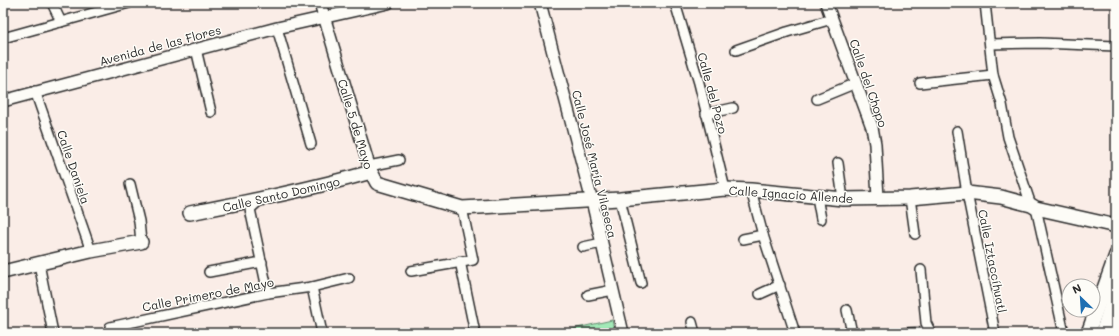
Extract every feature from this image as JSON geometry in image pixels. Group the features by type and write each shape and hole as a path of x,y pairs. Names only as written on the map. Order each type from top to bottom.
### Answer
{"main road":[{"name":"Calle Santo Domingo","path":"190,213 324,185 370,169"},
{"name":"Calle 5 de Mayo","path":"370,169 377,183 462,208"},
{"name":"Calle Ignacio Allende","path":"462,208 620,200 725,189 843,199 910,198 967,193 1002,197 1034,207 1116,226"},
{"path":"3,271 91,251 141,242"},
{"path":"1088,333 1116,255"},
{"path":"1102,333 1116,290"}],"street":[{"path":"52,3 61,22"},
{"path":"3,38 129,3"},
{"name":"Calle 5 de Mayo","path":"320,3 370,169"},
{"name":"Avenida de las Flores","path":"3,101 35,91 277,28 388,3"},
{"name":"Calle José María Vilaseca","path":"540,3 592,201 623,333"},
{"name":"Calle del Pozo","path":"675,3 725,189"},
{"name":"Calle del Chopo","path":"826,3 872,127 875,144 878,198"},
{"path":"985,3 993,75 1002,104 1008,137 1034,207 1064,333"},
{"path":"736,50 787,32 832,19"},
{"path":"277,28 311,144"},
{"path":"990,44 1040,43 1116,46"},
{"path":"196,49 211,112"},
{"path":"920,82 993,75"},
{"path":"817,99 856,83"},
{"name":"Calle Daniela","path":"35,91 91,251"},
{"path":"706,114 733,108"},
{"name":"Calle Iztaccíhuatl","path":"957,131 967,193 995,333"},
{"path":"370,169 399,160"},
{"path":"838,163 843,199"},
{"path":"130,184 140,221 141,242"},
{"path":"751,190 763,234 795,333"},
{"path":"817,197 821,219"},
{"path":"910,198 915,234"},
{"path":"261,199 250,209 268,294"},
{"path":"620,200 641,283"},
{"path":"411,271 460,261 473,260 462,208"},
{"path":"744,239 763,234"},
{"path":"583,247 602,243"},
{"path":"460,261 475,333"},
{"path":"209,272 262,262"},
{"path":"39,264 53,333"},
{"path":"905,333 931,332 926,323 921,270"},
{"name":"Calle Primero de Mayo","path":"110,327 268,294 312,287 349,278"},
{"path":"760,294 780,285"},
{"path":"312,287 322,333"},
{"path":"588,295 613,290"},
{"path":"847,310 852,333"},
{"path":"692,322 694,333"}],"green space":[{"path":"612,320 615,333 555,333"}]}
